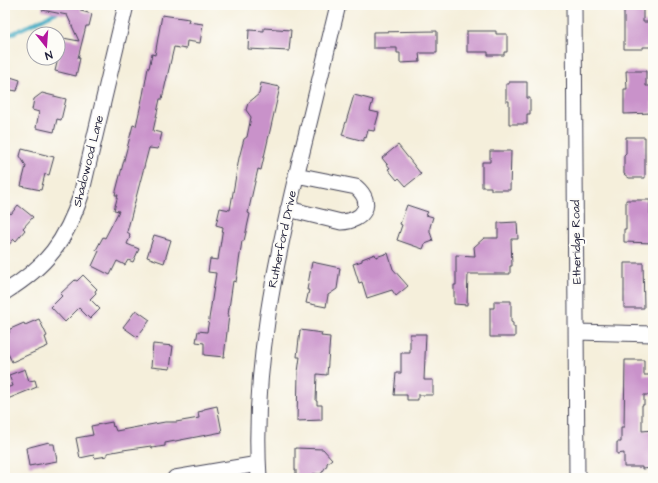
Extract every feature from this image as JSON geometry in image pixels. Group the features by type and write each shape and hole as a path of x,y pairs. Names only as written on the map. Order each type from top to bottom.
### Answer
{"street":[{"name":"Shadowood Lane","path":"5,292 30,276 48,258 55,249 74,216 81,195 126,5"},
{"name":"Rutherford Drive","path":"258,471 259,403 268,310 280,243 338,5"},
{"name":"Etheridge Road","path":"574,5 577,478"},
{"path":"288,209 341,222 350,222 359,218 365,209 366,201 362,192 356,187 296,175"},
{"path":"577,332 653,334"},
{"path":"175,478 258,471"}],"building":[{"path":"43,5 82,5 81,11 92,14 89,26 86,26 78,58 80,58 76,76 55,71 56,66 66,66 66,39 79,41 67,15 42,10"},
{"path":"624,8 643,8 643,22 653,22 653,47 643,47 643,49 624,49"},
{"path":"162,15 189,19 188,22 203,24 200,43 187,41 186,49 174,47 153,131 162,133 158,149 149,148 127,232 130,234 130,237 127,244 139,249 133,262 128,260 125,265 117,261 110,275 92,266 99,251 96,250 103,237 105,238 119,211 114,210 118,195 115,195 133,125 136,126 152,54 155,55"},
{"path":"264,28 291,30 289,51 248,49 249,30 264,31"},
{"path":"437,31 437,53 419,53 420,62 400,63 400,53 397,53 397,48 373,48 373,32"},
{"path":"467,31 496,31 496,34 507,34 507,52 504,52 504,55 488,55 488,52 467,52"},
{"path":"626,71 646,71 646,86 651,86 652,113 624,114 624,89 627,89"},
{"path":"7,76 20,80 17,91 5,89"},
{"path":"509,82 527,82 527,98 530,98 530,114 527,114 527,124 509,124 509,101 506,101 506,84 509,84"},
{"path":"261,83 280,87 261,170 258,169 254,186 248,213 250,214 244,241 242,241 236,282 233,281 224,357 204,355 204,343 196,342 198,331 207,332 216,273 208,272 210,259 218,260 223,227 216,225 220,208 230,210 239,158 244,139 247,137 251,117 246,110 248,103 259,94"},
{"path":"42,93 66,99 61,120 57,119 54,132 36,128 39,112 32,110 34,99"},
{"path":"354,95 373,100 370,111 379,113 374,131 368,130 366,138 364,137 364,141 342,135"},
{"path":"626,137 645,137 645,178 629,178 624,174"},
{"path":"398,145 421,174 406,186 399,178 397,180 388,169 390,168 382,158"},
{"path":"22,149 54,157 49,175 45,174 41,190 21,186 26,166 20,156"},
{"path":"490,151 511,151 510,190 491,190 491,187 482,187 482,162 490,162"},
{"path":"626,200 650,200 650,214 653,214 653,243 624,242 624,229 626,229"},
{"path":"18,205 33,217 23,228 25,230 16,241 14,239 5,249 5,209 11,214"},
{"path":"407,205 428,212 426,215 433,217 430,232 433,241 425,244 423,249 397,240 402,225 400,224"},
{"path":"517,222 518,239 511,239 512,266 510,266 510,274 468,274 467,305 454,304 454,285 456,285 456,255 475,256 474,247 484,238 498,238 498,223"},
{"path":"154,235 171,240 164,263 147,257"},
{"path":"388,253 393,269 408,286 396,296 392,290 367,298 362,282 359,283 353,264 375,254 376,257"},
{"path":"312,262 340,268 337,289 328,295 326,307 306,303"},
{"path":"624,263 643,263 644,308 624,308"},
{"path":"83,275 97,289 95,291 96,293 90,299 100,309 90,319 79,308 65,322 51,307 62,296 60,294 75,280 77,281"},
{"path":"494,301 511,301 511,322 513,323 513,327 515,327 515,337 490,337 490,308 494,308"},
{"path":"136,310 150,320 137,337 123,327"},
{"path":"39,319 47,336 45,337 48,346 12,362 5,347 5,335 10,332 8,330 24,323 25,325"},
{"path":"300,330 322,333 321,336 330,337 327,375 317,374 316,401 317,405 322,405 322,420 297,421 298,372 300,357 297,357"},
{"path":"410,334 426,334 424,380 433,380 433,395 418,395 418,400 407,400 407,395 394,395 396,373 401,373 401,353 410,353"},
{"path":"153,344 173,346 170,369 151,367"},
{"path":"625,360 644,360 644,375 653,375 653,395 644,395 644,405 642,405 642,431 653,430 653,468 642,469 642,467 624,467 624,453 617,454 617,442 621,442 621,427 624,427"},
{"path":"25,369 29,381 35,380 37,387 5,400 5,388 13,386 9,375"},
{"path":"217,406 222,432 165,443 165,446 152,448 151,446 123,450 107,453 107,456 95,458 94,455 80,458 76,438 93,435 91,426 112,422 116,431 165,422 176,422 199,418 198,412"},
{"path":"49,442 50,444 54,444 57,461 29,466 26,448"},
{"path":"295,448 323,449 332,459 327,463 321,474 313,474 313,478 296,478"}],"waterway":[{"path":"5,37 61,10"}]}
